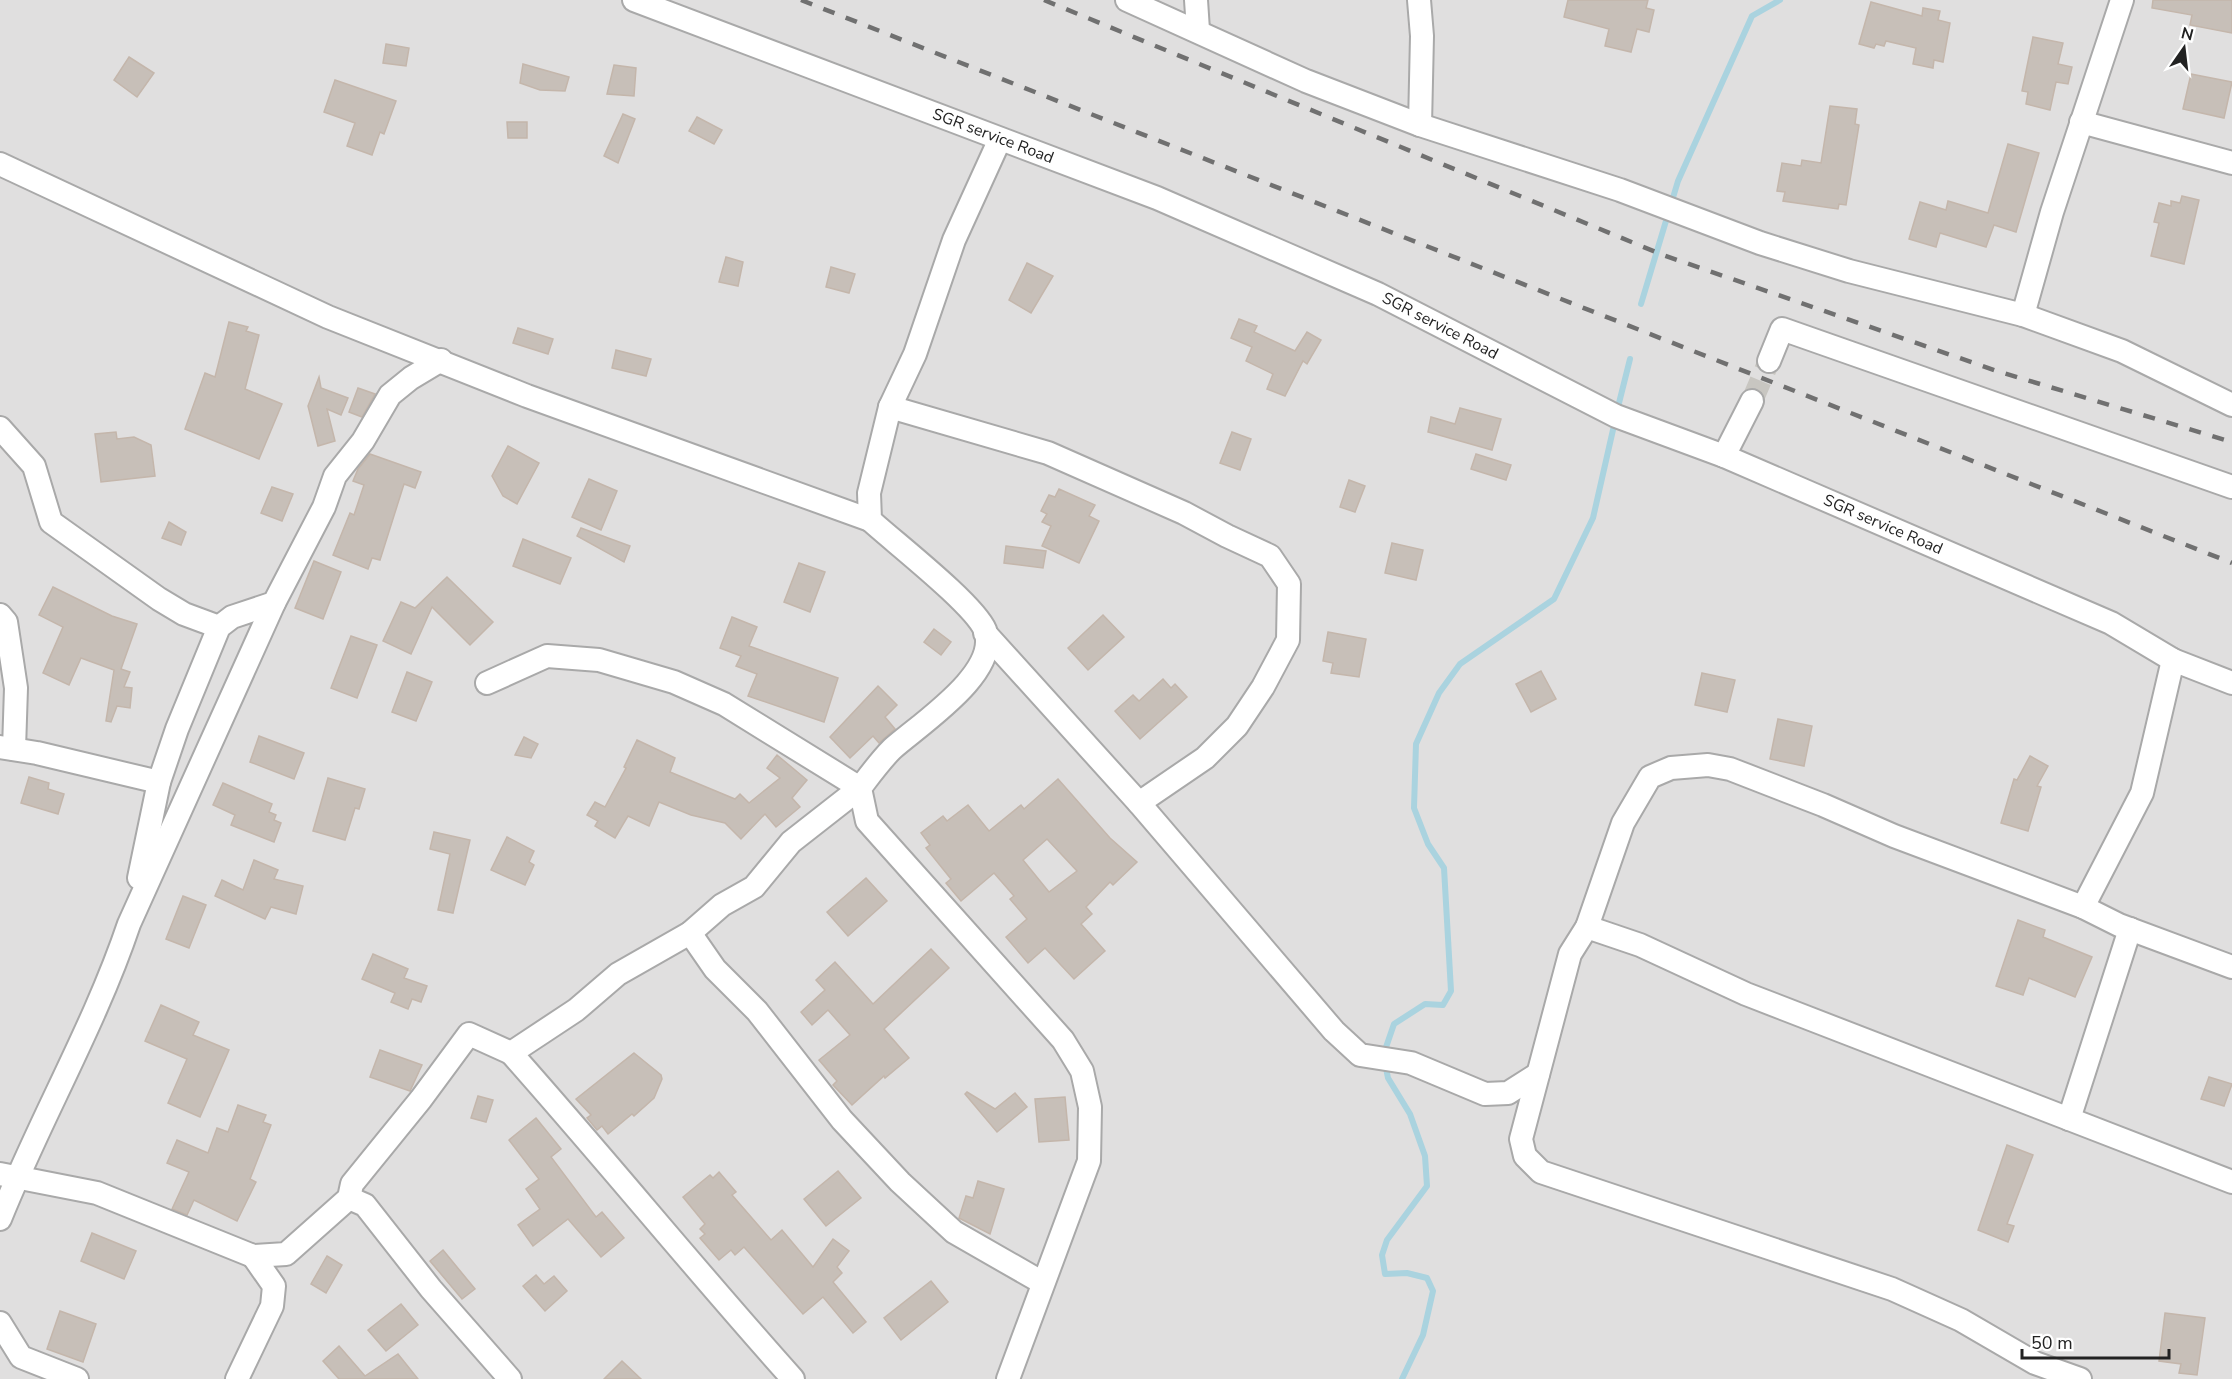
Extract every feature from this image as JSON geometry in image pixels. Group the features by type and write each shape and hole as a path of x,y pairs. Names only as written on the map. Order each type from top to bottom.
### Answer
{"street":[{"name":"SGR service Road","path":"634,0 1156,198 1378,294 1616,416 1724,456 2111,623 2173,660 2232,683"},
{"path":"1127,0 1198,30 1306,81 1420,125 1620,190 1760,243 1849,271 2023,315 2122,351 2232,405"},
{"path":"1197,0 1198,30"},
{"path":"1419,0 1422,36 1420,125"},
{"path":"2023,315 2081,122 2122,0"},
{"path":"2081,122 2232,163"},
{"path":"870,520 869,493 890,407 915,354 954,240 1000,139"},
{"path":"5,173 328,316 527,396 870,520 969,608 985,633 1139,803 1334,1031 1360,1054 1398,1061 1452,1078 1485,1094 1508,1093 1538,1074"},
{"path":"1769,361 1782,329 2232,487"},
{"path":"0,1219 9,1174 112,974 129,924 274,603 324,507 335,476 363,441 390,395 411,378 441,360"},
{"path":"1724,456 1752,401"},
{"path":"890,407 1048,453 1184,513 1270,556 1289,584 1288,640 1263,687 1237,726 1205,758 1139,803"},
{"path":"0,428 34,465 51,522 184,614 219,627"},
{"path":"129,924 159,782 177,729 219,627 232,617 274,603"},
{"path":"0,615 6,622 16,688 7,748 159,782"},
{"path":"511,1053 576,1010 618,974 690,933 722,905 754,887 791,842 860,788 890,752 970,680 982,664 988,646 985,633"},
{"path":"487,683 547,656 610,663 674,682 724,704 860,788 867,821 1063,1040 1082,1071 1090,1107 1089,1161 1008,1379"},
{"path":"2083,907 2142,793 2173,660"},
{"path":"2080,1379 2032,1371 1961,1320 1892,1289 1541,1172 1525,1156 1521,1139 1570,954 1587,927 1623,824 1650,777 1671,768 1708,765 1740,773 1894,836 2083,907 2130,929 2232,967"},
{"path":"1587,927 1640,945 1746,994 2232,1182"},
{"path":"2069,1119 2130,929"},
{"path":"690,933 715,969 757,1011 842,1120 900,1182 954,1232 1043,1283"},
{"path":"9,1174 97,1193 253,1256 285,1254 349,1198 352,1184 422,1099 469,1034 511,1053 604,1158 703,1280 793,1379"},
{"path":"349,1198 365,1205 431,1289 510,1379"},
{"path":"237,1379 272,1306 274,1286 253,1256"},
{"path":"0,1323 7,1343 21,1358 76,1379"}],"shaded area":[{"path":"0,0 2232,0 2232,1379 0,1379"}],"building":[{"path":"1568,0 1648,0 1646,8 1654,10 1649,32 1637,29 1631,52 1605,46 1609,29 1564,17"},
{"path":"2153,0 2232,0 2232,33 2190,25 2192,15 2152,8"},
{"path":"1871,2 1922,16 1923,8 1940,11 1938,20 1950,23 1943,62 1934,60 1933,68 1913,64 1916,48 1886,41 1884,46 1876,44 1874,48 1859,44"},
{"path":"2033,37 2063,43 2058,64 2072,67 2068,84 2056,82 2050,110 2026,104 2028,92 2022,91"},
{"path":"386,44 409,48 406,66 383,63"},
{"path":"129,57 154,73 137,97 114,80"},
{"path":"523,64 569,77 565,91 540,90 520,83"},
{"path":"614,65 636,68 634,96 607,94"},
{"path":"2191,74 2232,82 2224,118 2183,109"},
{"path":"335,80 396,101 384,134 380,132 372,155 347,146 355,123 324,112"},
{"path":"1830,106 1857,109 1855,124 1859,125 1846,205 1839,204 1838,209 1783,201 1785,192 1777,191 1782,163 1801,166 1802,160 1821,163"},
{"path":"623,114 635,119 618,163 604,156"},
{"path":"697,117 722,130 714,144 689,131"},
{"path":"507,122 527,122 527,138 508,138"},
{"path":"2008,144 2039,153 2016,232 1994,225 1986,247 1940,233 1936,247 1909,239 1920,202 1946,210 1948,201 1988,213"},
{"path":"2182,196 2199,200 2184,264 2151,256 2159,223 2154,222 2159,203 2171,206 2171,201 2180,203"},
{"path":"726,257 743,262 738,286 719,282"},
{"path":"1027,263 1053,276 1031,313 1009,300"},
{"path":"831,267 855,274 849,293 826,287"},
{"path":"1239,319 1257,326 1254,332 1295,351 1307,332 1321,340 1307,364 1303,361 1285,396 1267,389 1273,374 1246,361 1252,347 1231,338"},
{"path":"229,322 248,327 246,331 259,335 245,389 282,404 259,459 185,429 205,373 215,377"},
{"path":"518,328 553,339 548,354 513,343"},
{"path":"616,350 651,359 646,376 612,368"},
{"path":"319,377 321,388 348,398 341,415 327,409 335,441 318,446 308,406"},
{"path":"358,388 375,394 362,417 349,412"},
{"path":"1460,408 1501,419 1492,450 1428,432 1431,417 1455,424"},
{"path":"116,432 117,439 134,437 151,445 155,476 101,482 95,434"},
{"path":"1232,432 1251,439 1240,470 1220,463"},
{"path":"508,446 539,463 517,504 503,496 492,476"},
{"path":"370,454 421,472 415,488 404,484 380,560 372,558 368,569 333,555 350,513 354,515 364,485 353,481 358,469"},
{"path":"1476,454 1511,465 1506,480 1471,469"},
{"path":"589,479 617,491 601,530 572,517"},
{"path":"1349,480 1365,486 1355,512 1340,507"},
{"path":"272,487 293,494 282,521 261,513"},
{"path":"1059,489 1095,505 1089,516 1099,521 1079,563 1042,546 1051,526 1042,522 1047,514 1041,511 1049,495 1055,497"},
{"path":"169,522 186,532 181,545 162,538"},
{"path":"581,528 630,546 624,562 577,536"},
{"path":"523,539 571,558 560,584 513,566"},
{"path":"1392,543 1423,550 1416,580 1385,573"},
{"path":"1006,546 1046,551 1043,568 1004,563"},
{"path":"314,561 341,572 323,619 295,608"},
{"path":"799,563 825,572 810,612 784,602"},
{"path":"447,577 493,622 470,645 432,607 411,654 383,641 401,602 415,608"},
{"path":"53,587 112,616 137,624 121,669 130,672 124,687 132,688 130,708 117,706 111,722 106,721 114,670 81,658 69,685 43,673 63,627 39,615"},
{"path":"1103,615 1124,637 1088,670 1068,648"},
{"path":"732,617 757,627 749,646 838,678 824,722 748,696 757,674 736,666 741,656 720,648"},
{"path":"934,629 951,642 941,655 924,642"},
{"path":"1328,632 1366,639 1359,677 1331,673 1333,663 1323,661"},
{"path":"351,636 377,645 357,698 331,688"},
{"path":"1541,671 1556,699 1531,712 1516,684"},
{"path":"407,672 432,682 416,721 392,712"},
{"path":"1702,673 1735,680 1727,712 1695,705"},
{"path":"1163,679 1171,688 1175,684 1187,697 1140,739 1115,711 1133,695 1139,701"},
{"path":"878,686 897,705 885,717 895,729 879,743 873,736 850,758 830,737"},
{"path":"1778,719 1812,726 1804,766 1770,759"},
{"path":"259,736 304,753 294,779 250,762"},
{"path":"524,737 538,744 531,758 515,755"},
{"path":"637,740 675,758 670,772 735,799 740,794 749,803 780,778 767,768 777,755 807,780 792,798 800,807 776,827 765,814 741,839 725,823 691,815 659,802 649,826 628,816 615,838 595,826 598,821 587,815 595,802 605,807 626,768 624,767"},
{"path":"2030,756 2048,766 2037,786 2041,787 2028,831 2001,823 2014,779 2017,780"},
{"path":"29,777 49,783 48,789 64,794 58,814 21,803"},
{"path":"328,778 365,789 359,809 355,808 345,840 313,831"},
{"path":"1058,779 1110,838 1137,862 1113,885 1110,882 1086,907 1092,914 1081,924 1105,951 1074,979 1045,948 1028,963 1006,937 1027,919 1010,899 1014,896 994,873 961,901 946,883 951,879 926,848 930,845 921,833 943,816 947,821 968,805 989,831 1021,805 1024,809","holes":["1047,839 1077,871 1049,892 1023,860"]},
{"path":"223,783 272,804 269,812 276,815 274,820 281,823 274,842 231,825 235,815 213,805"},
{"path":"434,832 470,840 453,913 438,910 450,854 430,849"},
{"path":"507,837 534,851 529,862 534,865 525,885 491,870"},
{"path":"254,860 278,870 274,879 303,886 296,914 271,907 265,919 215,896 222,880 243,890"},
{"path":"866,878 887,901 848,936 827,912"},
{"path":"183,896 206,905 189,948 166,939"},
{"path":"2018,920 2045,930 2043,937 2092,957 2075,997 2029,978 2023,995 1996,986"},
{"path":"931,949 949,968 884,1029 909,1058 885,1078 884,1076 852,1105 833,1085 837,1081 819,1060 850,1035 828,1010 812,1025 801,1012 825,990 816,980 835,962 873,1004"},
{"path":"373,954 408,969 404,978 427,986 421,1002 412,999 408,1009 391,1002 395,993 362,979"},
{"path":"161,1005 199,1022 193,1035 229,1050 200,1117 168,1103 187,1059 145,1041"},
{"path":"380,1050 422,1065 410,1091 370,1077"},
{"path":"634,1053 661,1075 662,1079 654,1098 634,1116 632,1114 608,1134 602,1126 597,1130 587,1118 591,1115 576,1099"},
{"path":"2209,1077 2232,1084 2224,1106 2201,1099"},
{"path":"967,1092 995,1109 1015,1093 1027,1107 997,1132 965,1094"},
{"path":"478,1096 493,1100 486,1122 471,1118"},
{"path":"1065,1097 1069,1140 1039,1142 1035,1099"},
{"path":"238,1105 266,1115 263,1122 271,1125 250,1179 256,1182 237,1221 194,1200 187,1215 172,1209 189,1172 167,1163 177,1140 208,1153 217,1128 228,1132"},
{"path":"536,1118 561,1149 551,1157 596,1217 602,1212 624,1238 601,1257 568,1219 533,1246 518,1225 540,1209 526,1189 539,1179 509,1140"},
{"path":"2007,1145 2033,1155 2007,1224 2014,1226 2008,1242 1978,1230"},
{"path":"838,1171 861,1198 826,1226 804,1199"},
{"path":"719,1172 736,1192 732,1195 771,1240 782,1230 813,1267 833,1239 849,1251 837,1267 842,1273 833,1282 866,1322 853,1333 823,1297 803,1314 744,1247 735,1255 731,1250 719,1260 700,1238 705,1234 700,1229 705,1224 683,1197 710,1175 713,1178"},
{"path":"978,1181 1004,1189 990,1234 959,1218 966,1196 973,1198"},
{"path":"92,1233 136,1251 124,1279 81,1261"},
{"path":"443,1250 475,1289 462,1299 430,1261"},
{"path":"327,1256 342,1265 326,1293 311,1284"},
{"path":"536,1275 544,1284 554,1276 567,1291 545,1311 523,1286"},
{"path":"931,1281 948,1302 901,1340 884,1318"},
{"path":"401,1304 418,1325 386,1351 368,1330"},
{"path":"60,1311 96,1324 83,1362 47,1349"},
{"path":"2165,1313 2205,1318 2197,1375 2179,1373 2181,1364 2159,1361"},
{"path":"339,1346 365,1376 398,1354 418,1379 339,1379 323,1361"},
{"path":"622,1361 641,1379 604,1379"}],"waterway":[{"path":"1641,304 1678,181 1752,16 1780,0"},
{"path":"1617,411 1630,359"},
{"path":"1384,1053 1394,1024 1425,1004 1443,1005 1451,991 1444,868 1428,844 1414,808 1416,744 1439,693 1460,664 1554,599 1593,518 1615,421"},
{"path":"1385,1063 1388,1078 1410,1114 1425,1156 1427,1186 1387,1240 1382,1255 1385,1274 1407,1273 1427,1278 1433,1291 1423,1335 1402,1379"}],"tunnel":[{"path":"1752,401 1769,361"}],"railway":[{"path":"801,0 2232,563"},
{"path":"1044,0 1663,255 1997,371 2232,442"}]}
